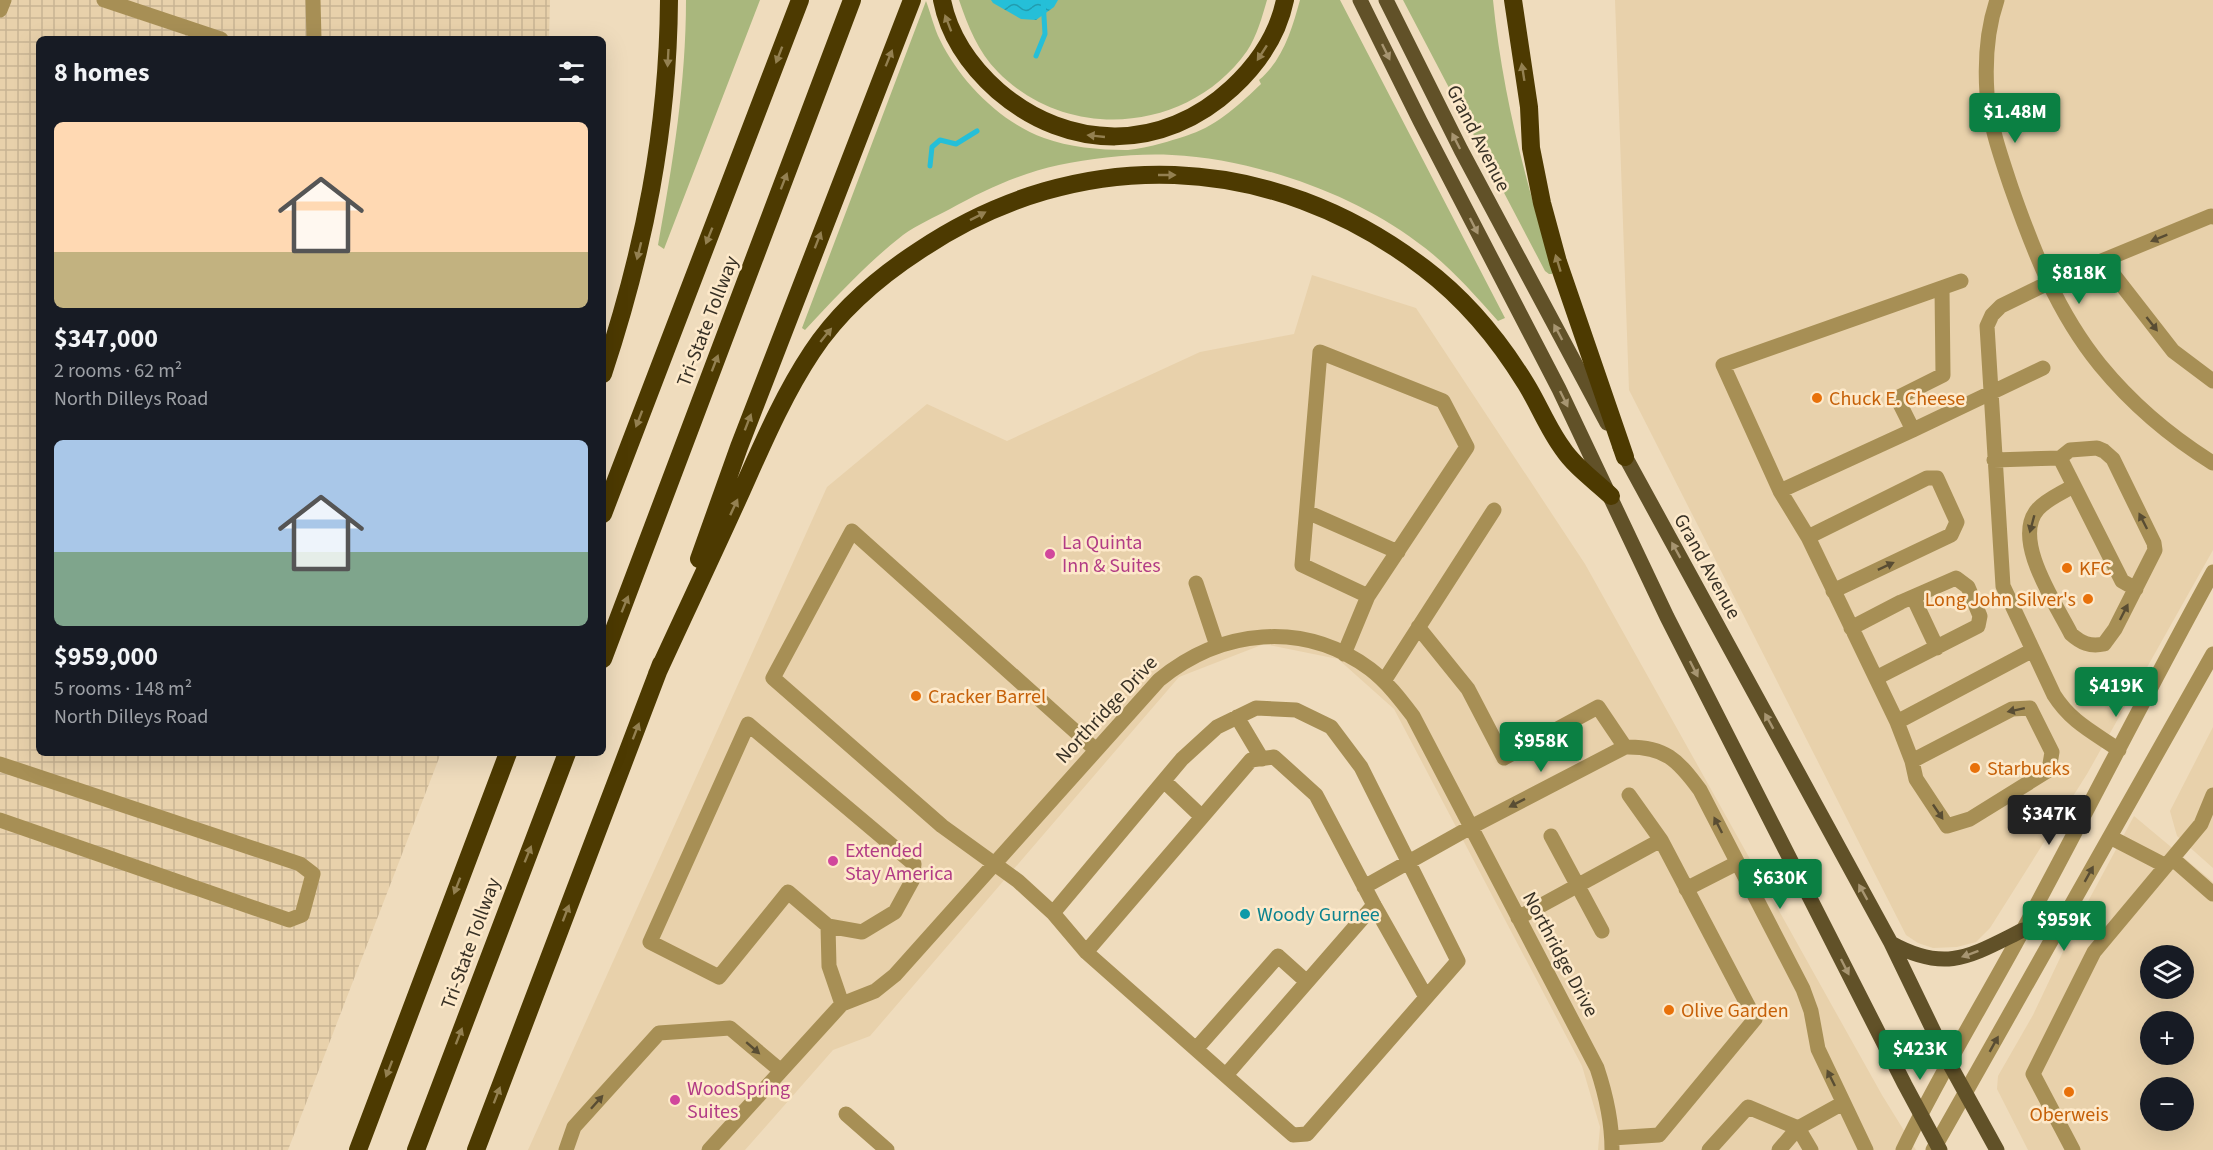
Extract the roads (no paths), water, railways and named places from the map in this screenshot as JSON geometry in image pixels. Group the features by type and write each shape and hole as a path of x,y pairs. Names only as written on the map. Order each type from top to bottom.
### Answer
{"highway":[{"path":"606,365 625,309 651,196 665,96 669,0"},
{"name":"Tri-State Tollway","path":"606,506 800,0"},
{"name":"Tri-State Tollway","path":"606,651 852,0"},
{"path":"476,1150 657,675 747,424 912,0"},
{"path":"942,0 945,17 961,47 986,80 1003,95 1022,110 1047,123 1078,133 1112,137 1152,133 1170,127 1205,110 1222,97 1253,67 1265,49 1276,28 1286,0"},
{"path":"1513,0 1529,107 1531,148 1542,203 1558,262 1625,457"},
{"path":"657,675 759,452 788,395 813,351 840,318 865,293 907,258 965,223 991,209 1022,198 1101,177 1186,175 1275,190 1315,204 1357,224 1393,246 1426,269 1462,302 1496,341 1525,382 1564,451 1611,496"},
{"name":"Tri-State Tollway","path":"358,1150 507,756"},
{"name":"Tri-State Tollway","path":"416,1150 566,756"}],"main road":[{"path":"1360,0 1559,389 1667,617 1937,1148"},
{"name":"Grand Avenue","path":"1386,0 1461,150 1625,457 1891,943 1965,1095 1997,1150"},
{"path":"1891,943 1916,954 1935,959 1954,960 1973,954 2023,930"}],"street":[{"path":"0,10 4,0"},
{"path":"104,0 212,36"},
{"path":"313,0 314,36"},
{"path":"1997,0 1986,66 1987,95 1992,126 2030,242 2048,283 2073,328 2115,382 2165,429 2213,463"},
{"path":"2118,750 2072,719 2062,708 2003,586 1987,326 1992,315 2001,306 2048,283 2213,217"},
{"path":"2103,261 2173,351 2213,381"},
{"path":"1911,760 2012,709 2030,708 2052,752 2049,770 1970,819 1947,826 1916,779 1897,722 1808,537 1780,490 1722,365 1961,281"},
{"path":"1913,430 1896,398 1943,375 1942,288"},
{"path":"1344,654 1368,597 1467,447 1443,401 1320,352 1302,565 1368,597"},
{"path":"1780,490 2043,368"},
{"path":"1994,460 2060,458 2070,450 2097,448 2113,459 2154,543 2155,550 2115,629 2104,644 2088,645 2071,634 2034,560 2030,545 2029,529 2038,509 2073,486"},
{"path":"2060,458 2122,581 2136,589"},
{"path":"1808,537 1927,478 1936,478 1957,522 1951,535 1833,591"},
{"path":"1384,681 1494,510"},
{"path":"1307,512 1398,552"},
{"path":"1053,912 1182,759 1217,727 1256,708 1296,710 1331,727 1361,767 1458,961 1307,1134 1293,1135 1086,952 1053,912 1018,881 942,826 773,678 852,531 1096,750"},
{"path":"1903,1150 1920,1114 2023,930 2213,572"},
{"path":"1851,628 1956,578 1968,587 1980,616 1978,626 1876,678"},
{"path":"1196,582 1217,646"},
{"path":"1913,597 1937,648"},
{"path":"1418,627 1468,689 1503,758 1598,707 1625,747"},
{"name":"Northridge Drive","path":"842,1004 875,991 895,975 1159,680 1179,663 1230,641 1262,636 1295,638 1325,645 1371,670 1395,693 1413,716 1597,1068 1607,1098 1612,1144"},
{"path":"1897,722 2032,650"},
{"path":"1937,1148 2213,654"},
{"path":"1237,717 1262,759"},
{"path":"709,1150 842,1004 829,966 828,926 788,892 719,976 650,942 748,724 914,864 912,881 895,912 862,932 828,926"},
{"path":"1364,887 1471,827 1625,747 1661,751 1681,766 1700,790 1803,989 1811,1011 1818,1049 1866,1150"},
{"path":"1086,952 1251,760 1274,757 1316,795 1364,887 1426,997"},
{"path":"0,764 300,864 313,874 302,915 289,920 0,820"},
{"path":"1164,781 1202,818"},
{"path":"1612,1144 1659,1135 1755,1019 1661,840 1629,795"},
{"path":"2073,1150 2033,1074 2094,951 2200,824 2213,795"},
{"path":"1551,836 1602,931"},
{"path":"2110,837 2169,863 2213,894"},
{"path":"1518,918 1661,840"},
{"path":"1686,889 1737,863"},
{"path":"1226,1076 1374,904"},
{"path":"1196,1049 1278,956 1307,982"},
{"path":"566,1150 574,1127 659,1033 730,1028 781,1071"},
{"path":"1779,1150 1798,1128 1843,1103"},
{"path":"1709,1150 1748,1107 1798,1128 1810,1150"},
{"path":"846,1114 886,1150"}],"water":[{"path":"991,0 1058,0 1054,7 1036,20 1021,19"}],"waterway":[{"path":"1036,56 1045,34 1043,0"},
{"path":"930,166 932,147 940,140 956,144 977,131"}],"place":[{"name":"Chuck E. Cheese","path":"1817,398"},
{"name":"La Quinta Inn & Suites","path":"1050,554"},
{"name":"KFC","path":"2067,568"},
{"name":"Long John Silver's","path":"2088,599"},
{"name":"Cracker Barrel","path":"916,696"},
{"name":"Starbucks","path":"1975,768"},
{"name":"Extended Stay America","path":"833,861"},
{"name":"Woody Gurnee","path":"1245,914"},
{"name":"Olive Garden","path":"1669,1010"},
{"name":"Oberweis","path":"2069,1092"},
{"name":"WoodSpring Suites","path":"675,1100"}]}
